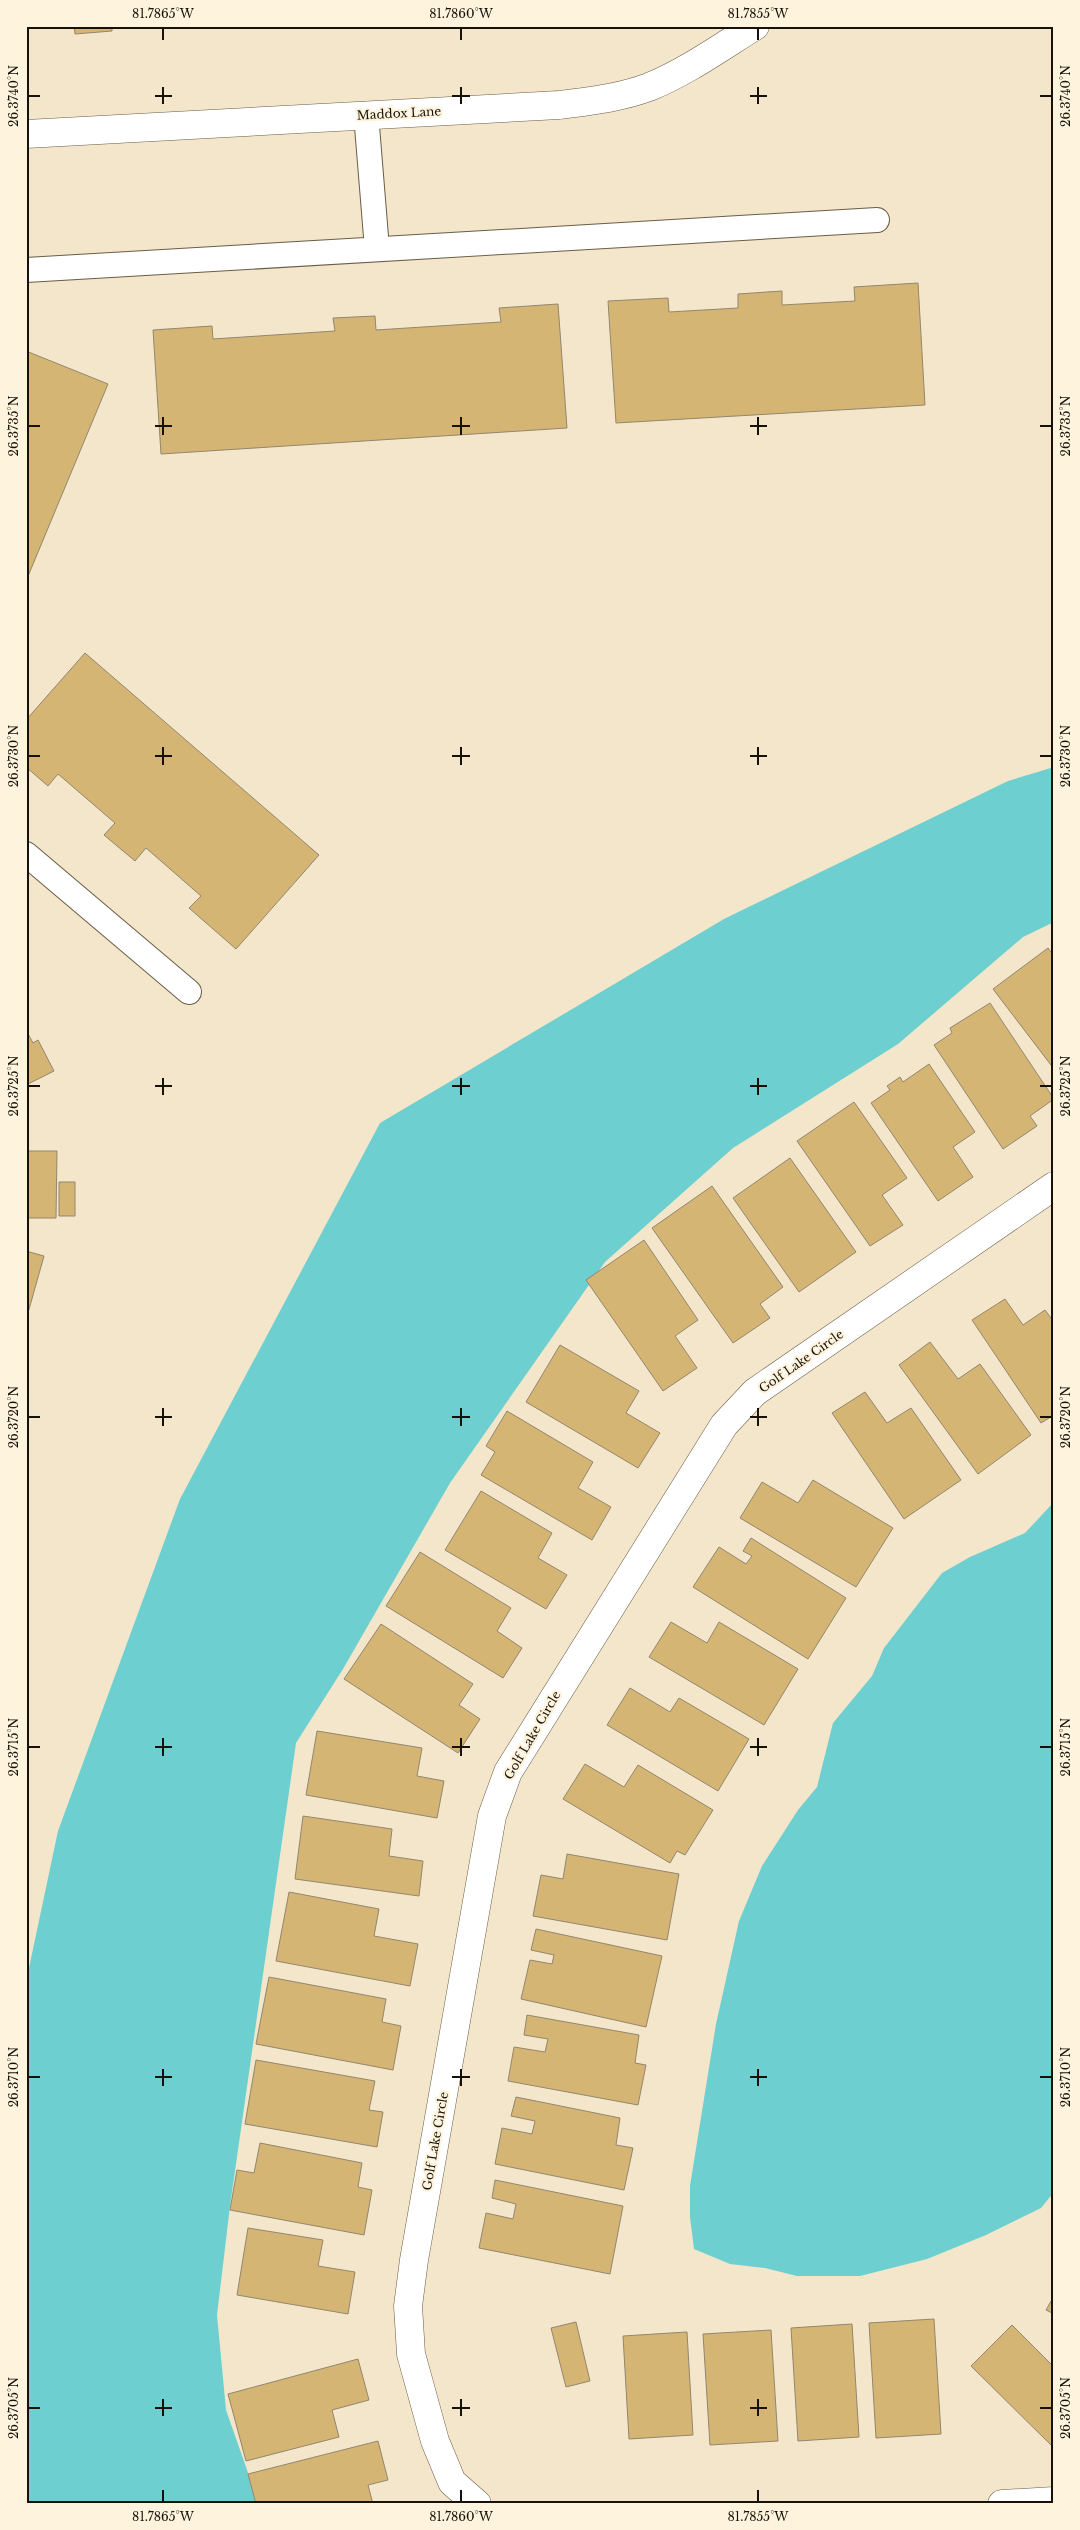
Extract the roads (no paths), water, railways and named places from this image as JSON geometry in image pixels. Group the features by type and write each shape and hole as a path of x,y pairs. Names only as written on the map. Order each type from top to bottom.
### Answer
{"street":[{"name":"Maddox Lane","path":"26,134 366,114 559,106 608,99 649,87 692,64 755,26"},
{"name":"Golf Lake Circle","path":"476,2504 452,2482 435,2441 411,2354 408,2306 414,2260 492,1816 508,1772 724,1425 755,1392 1054,1186"},
{"path":"1014,2503 1054,2501"}],"lane":[{"path":"366,114 377,250"},
{"path":"26,270 877,220"},
{"path":"26,854 189,992"}],"water":[{"path":"1054,767 1054,922 1023,937 898,1044 733,1148 605,1262 450,1483 343,1669 296,1743 230,2206 217,2315 226,2410 259,2504 26,2504 26,1982 58,1831 180,1499 380,1123 724,919 1008,781"},
{"path":"1054,1502 1054,2192 1041,2208 986,2235 927,2259 860,2276 797,2276 765,2268 730,2264 694,2249 690,2217 690,2186 716,2024 739,1921 762,1866 798,1810 817,1787 833,1723 872,1676 884,1648 942,1573 970,1557 1025,1533"}]}
